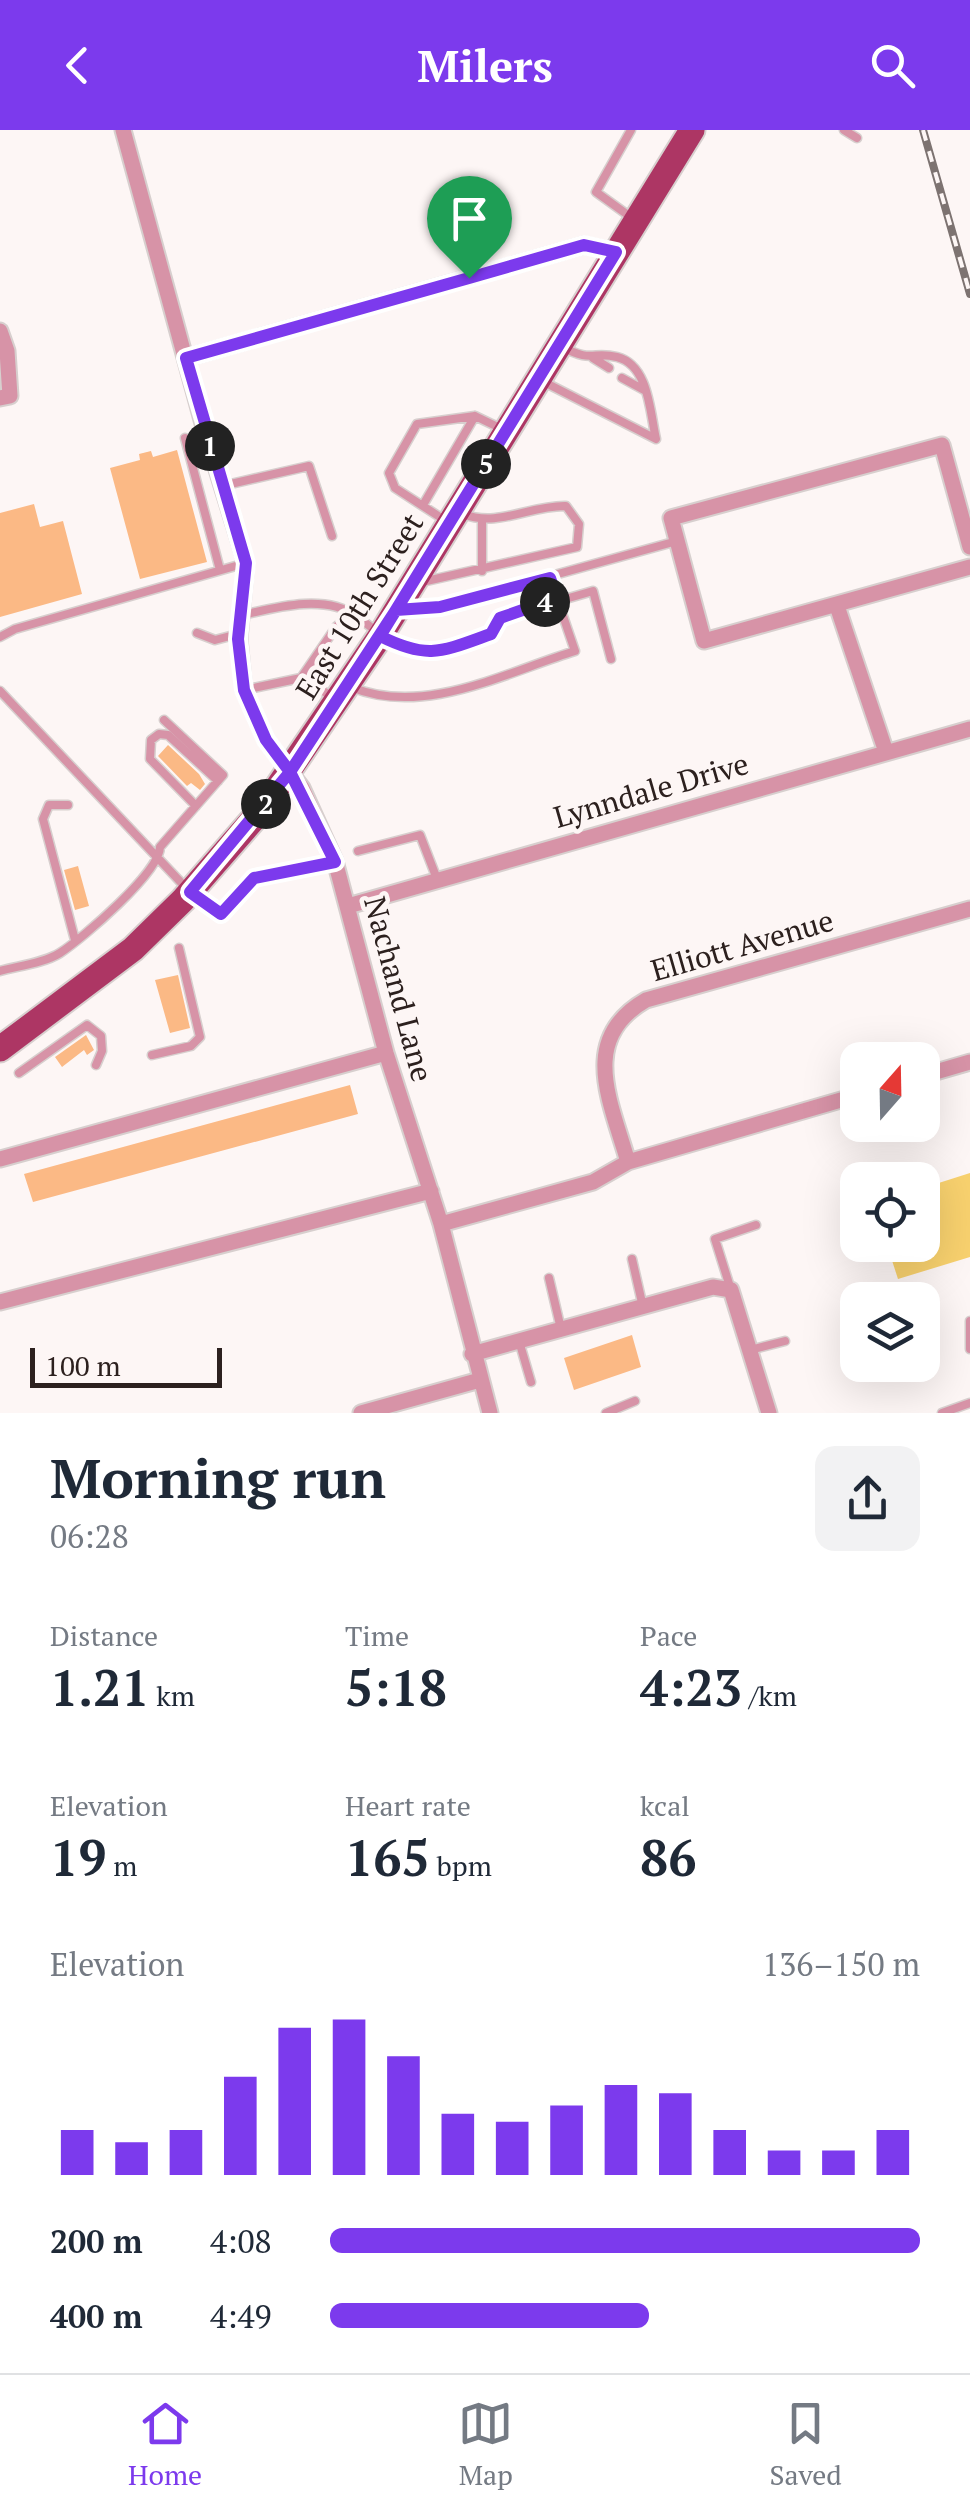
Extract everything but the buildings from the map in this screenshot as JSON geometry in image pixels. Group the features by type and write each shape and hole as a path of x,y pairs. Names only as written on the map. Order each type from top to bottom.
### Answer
{"main road":[{"name":"East 10th Street","path":"0,1049 133,949 190,892 290,772 344,693 560,345 636,220 682,134"}],"street":[{"name":"Nachand Lane","path":"123,130 246,563 238,639 244,690 266,740 290,772 335,862 386,1053 441,1224 490,1413"},
{"path":"186,358 584,245 616,252"},
{"path":"0,331 12,381 10,396 0,398"},
{"path":"970,547 942,446 672,518 704,642 970,567"},
{"path":"836,606 886,752"},
{"name":"Lynndale Drive","path":"348,906 970,729"},
{"name":"Elliott Avenue","path":"628,1162 603,1065 608,1038 624,1012 646,1000 970,910"},
{"path":"0,1159 386,1053"},
{"path":"940,1071 970,1062"},
{"path":"441,1224 593,1182 628,1162 840,1100"},
{"path":"0,1302 431,1191"},
{"path":"472,1354 713,1287 731,1290 770,1413"},
{"path":"361,1413 480,1380"}],"lane":[{"path":"631,130 596,192 636,220"},
{"path":"844,130 857,138"},
{"path":"538,380 656,439 640,373 618,357 583,358 560,345"},
{"path":"594,358 608,368"},
{"path":"622,378 646,391"},
{"path":"423,505 474,416"},
{"path":"413,583 482,571 577,547 579,524 566,506 548,506 482,522 453,518 395,488 389,473 417,424 474,416 506,432"},
{"path":"185,438 220,570"},
{"path":"222,486 310,466 332,536"},
{"path":"482,522 482,571"},
{"path":"396,610 440,607 677,542"},
{"path":"0,638 15,629 246,563"},
{"path":"244,690 301,678 344,693 410,700 575,651 550,578"},
{"path":"242,616 295,603 352,613 380,636 415,653 428,653 491,634 500,618 557,598 592,591 612,658"},
{"path":"301,678 336,627 352,613"},
{"path":"197,633 215,640 234,635 238,639"},
{"path":"0,691 190,892 221,914 254,878 335,862"},
{"path":"0,971 58,954 76,940 160,859 160,847 223,775 164,720"},
{"path":"196,806 150,759 151,740 168,735 218,780"},
{"path":"68,805 49,805 43,819 76,940"},
{"path":"358,851 420,834 437,878"},
{"path":"152,1055 191,1046 200,1037 179,948"},
{"path":"19,1072 86,1025 102,1036 102,1051 96,1065"},
{"path":"731,1290 715,1238 756,1225"},
{"path":"632,1260 643,1306"},
{"path":"548,1278 561,1329"},
{"path":"970,1321 970,1349"},
{"path":"519,1341 531,1382"},
{"path":"750,1350 785,1341"},
{"path":"606,1413 635,1401"},
{"path":"942,1413 970,1403"}],"shaded area":[{"path":"970,1173 970,1257 898,1279 892,1262 940,1262 940,1183"}],"railway":[{"path":"923,130 970,294"}],"route":[{"path":"469,278 186,358 246,563 238,639 244,690 266,740 290,772 190,892 221,914 254,878 335,862 302,788 290,772 396,610 440,607 550,578 557,598 500,618 491,634 428,653 415,653 380,636 396,610 449,524 538,380 616,252 584,245 469,278"}]}
